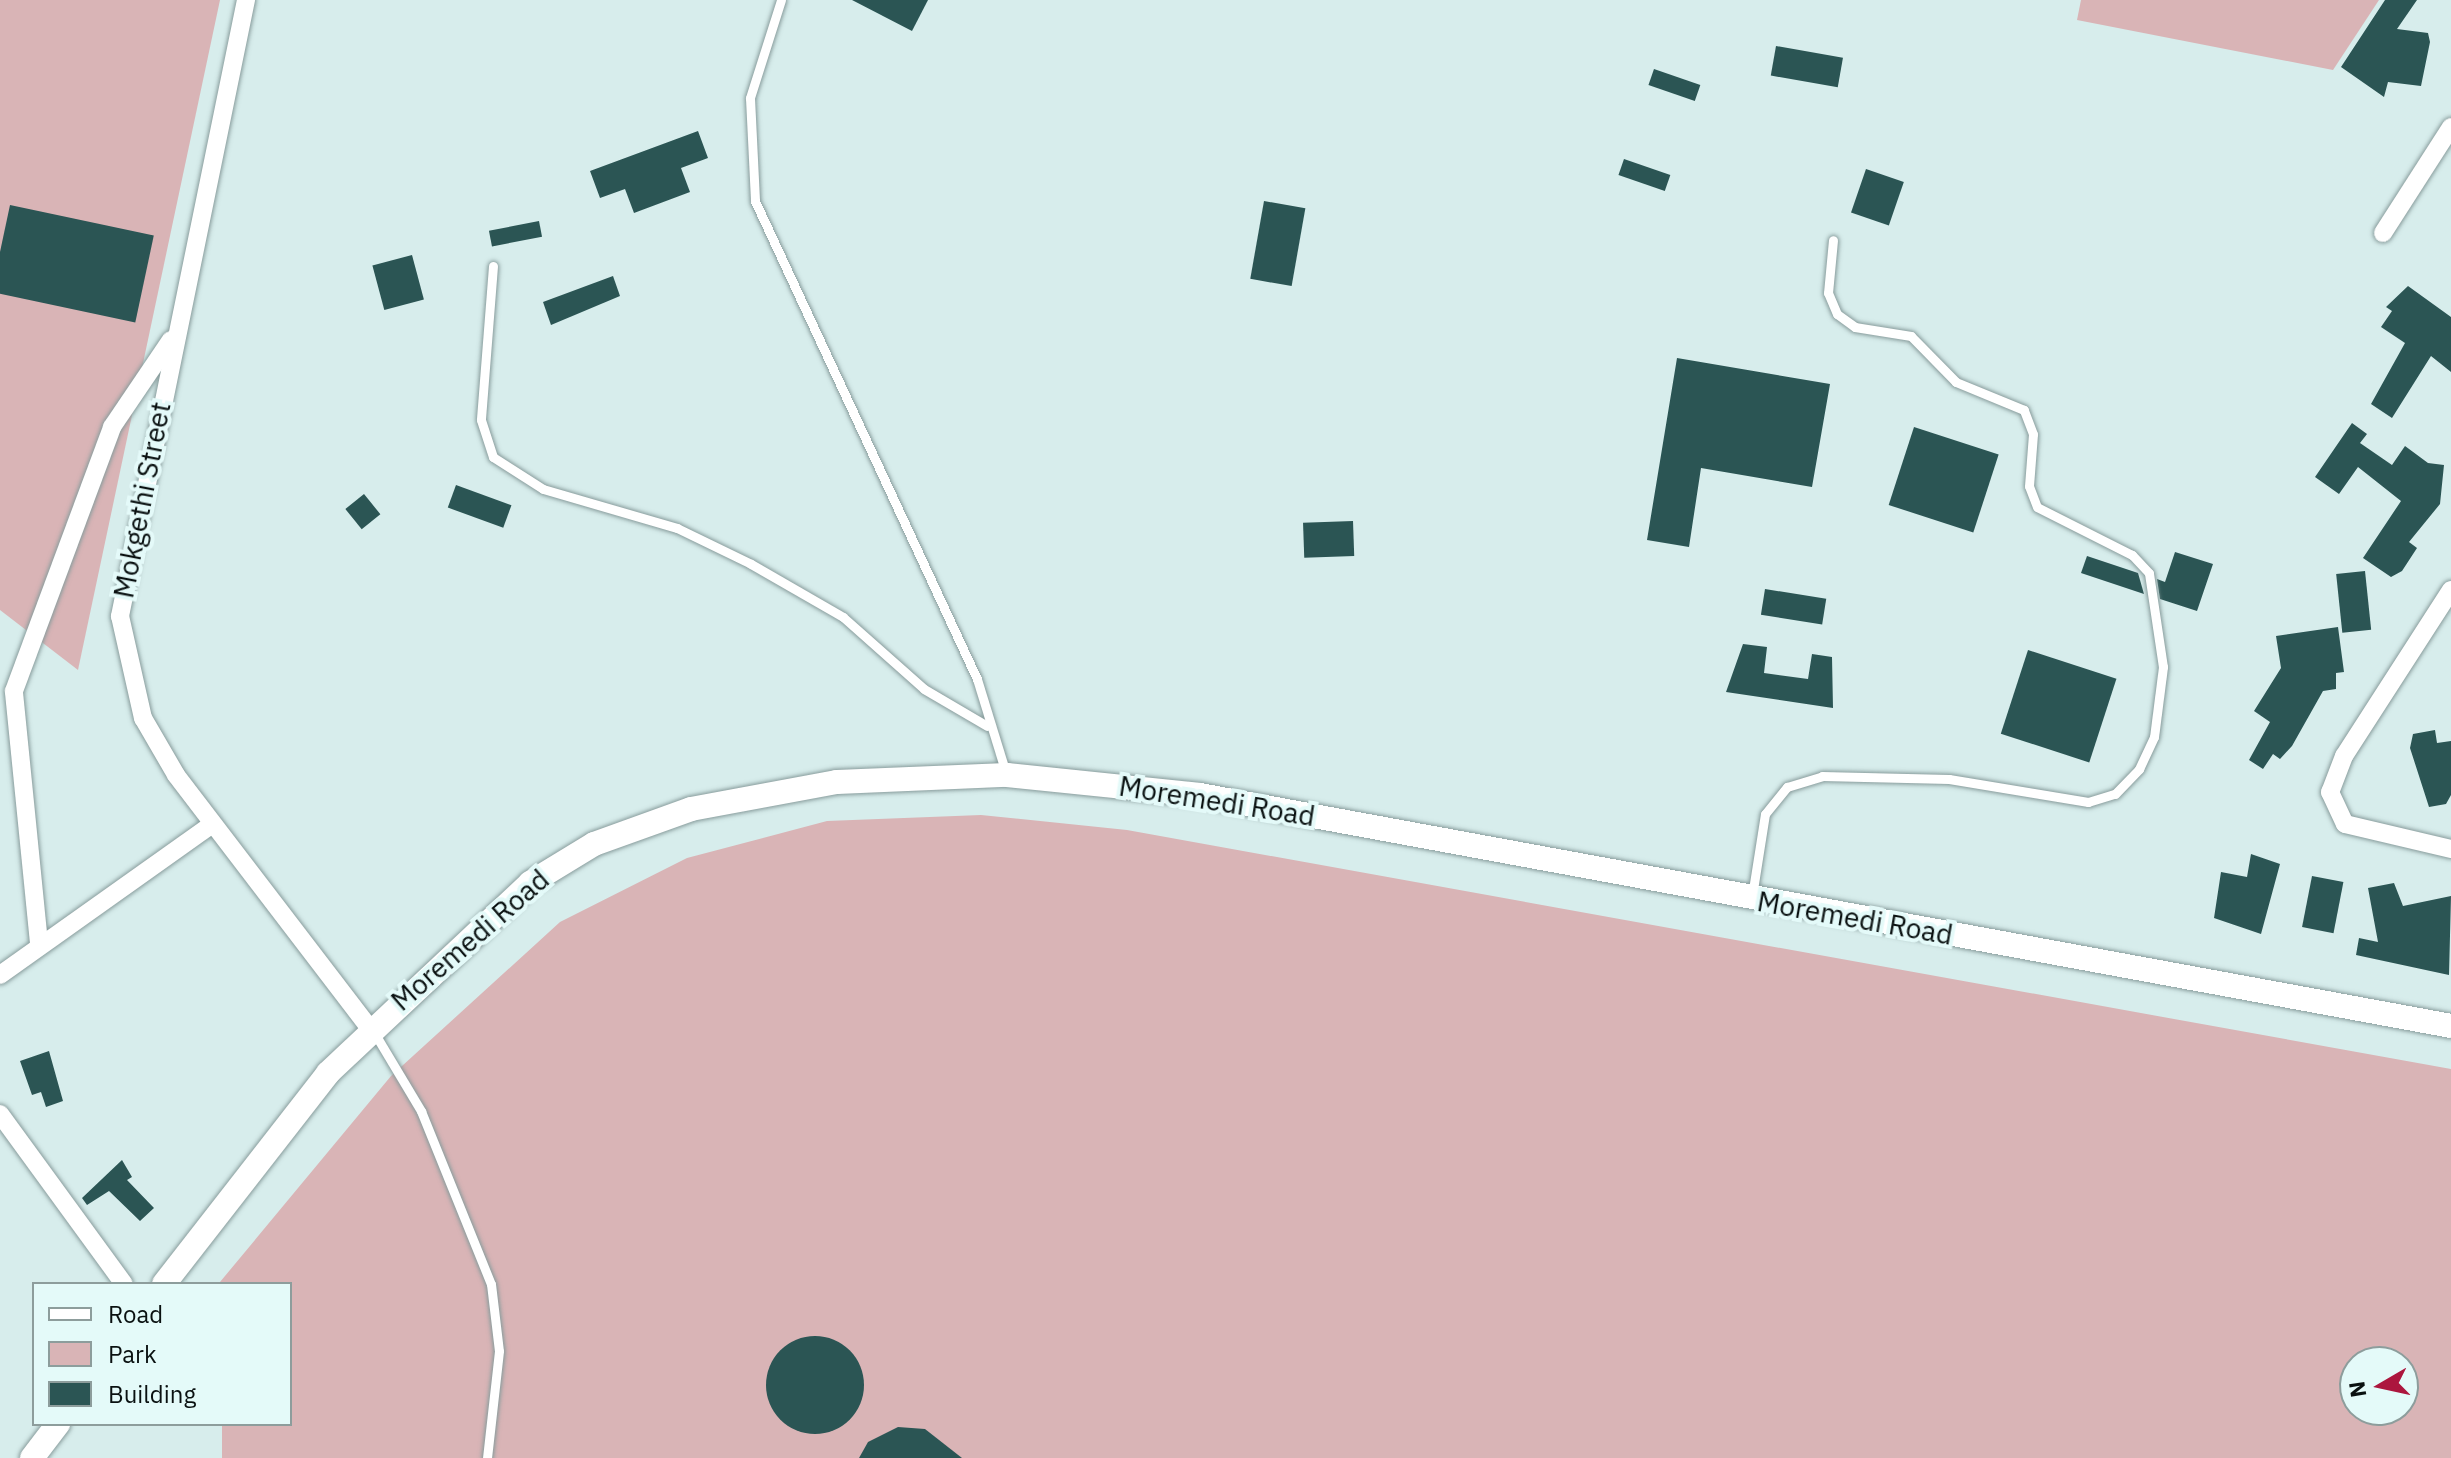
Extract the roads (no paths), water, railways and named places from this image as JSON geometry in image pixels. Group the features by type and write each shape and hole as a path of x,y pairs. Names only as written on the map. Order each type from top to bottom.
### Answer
{"street":[{"name":"Mokgethi Street","path":"246,0 174,336 120,616 143,718 211,825 369,1027"},
{"path":"2383,233 2451,127"},
{"path":"39,943 14,691 112,427 174,336"},
{"path":"2451,590 2344,756 2330,792 2345,824 2451,849"},
{"name":"Moremedi Road","path":"166,1282 369,1027 530,883 594,844 760,794 837,782 1007,775 1200,795 2451,1026"},
{"path":"0,975 39,943 211,825"},
{"path":"0,1114 123,1282"},
{"path":"32,1458 56,1426"}],"lane":[{"path":"781,0 750,98 755,201 977,679 987,726 1007,775"},
{"path":"1752,899 1765,814 1787,787 1822,776 1949,779 2088,802 2115,794 2139,769 2156,723 2163,667 2149,573 2132,555 2037,507 2029,486 2033,434 2024,410 1956,382 1911,336 1855,327 1837,314 1828,293 1833,240"},
{"path":"493,266 481,420 493,457 543,489 677,528 764,571 843,617 924,689 987,726"},
{"path":"369,1027 421,1111 491,1284 499,1351 487,1458"}]}
